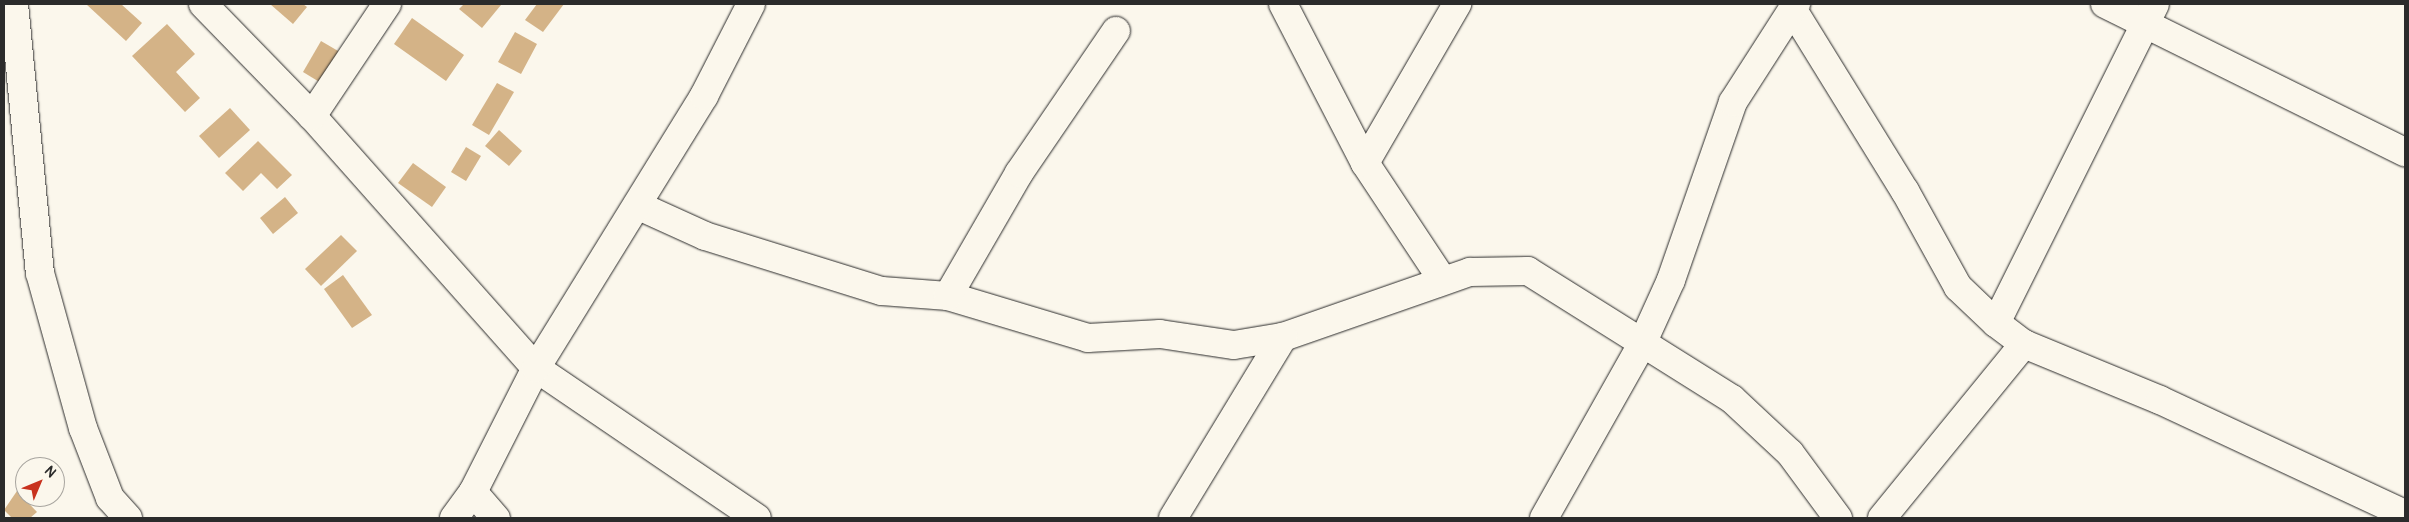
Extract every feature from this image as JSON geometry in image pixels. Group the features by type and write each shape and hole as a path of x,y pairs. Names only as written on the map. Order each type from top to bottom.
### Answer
{"street":[{"path":"14,4 40,273 83,428 110,498 128,518"},
{"path":"203,4 312,116 536,368 757,518"},
{"path":"312,116 387,4"},
{"path":"454,518 473,492 536,368 639,206 704,96 750,4"},
{"path":"1283,4 1365,163 1444,281"},
{"path":"1365,163 1457,4"},
{"path":"2105,4 2151,14 2405,152"},
{"path":"1544,518 1642,344 1670,280 1733,102 1794,7 1905,191 1958,287 1996,323 2024,344 2160,400 2405,514"},
{"path":"1996,323 2151,14"},
{"path":"948,296 1019,173 1116,31"},
{"path":"639,206 705,236 882,291 948,296 1088,338 1160,334 1234,345 1283,336 1470,272 1528,270 1642,344 1732,399 1790,453 1838,518"},
{"path":"1173,518 1283,336"},
{"path":"1882,518 2024,344"},
{"path":"473,492 496,518"}],"building":[{"path":"86,4 121,4 142,23 126,41"},
{"path":"270,4 303,4 307,7 293,24"},
{"path":"464,4 501,5 482,28 459,9"},
{"path":"537,4 564,4 543,32 525,20"},
{"path":"412,18 464,55 446,81 394,44"},
{"path":"167,24 195,54 176,72 200,98 185,112 132,56"},
{"path":"515,32 537,44 521,74 498,62"},
{"path":"321,41 345,55 326,86 303,72"},
{"path":"497,83 514,92 489,135 472,125"},
{"path":"230,108 250,130 219,158 199,136"},
{"path":"499,130 522,151 509,166 485,146"},
{"path":"258,141 292,175 277,189 261,173 243,191 225,173"},
{"path":"466,147 481,156 466,181 451,172"},
{"path":"413,163 446,187 432,207 398,183"},
{"path":"285,197 298,213 273,234 260,218"},
{"path":"341,235 357,251 321,286 305,269"},
{"path":"343,275 372,315 352,328 324,289"},
{"path":"15,494 15,507 32,507 37,512 30,518 12,518 4,510"}]}
